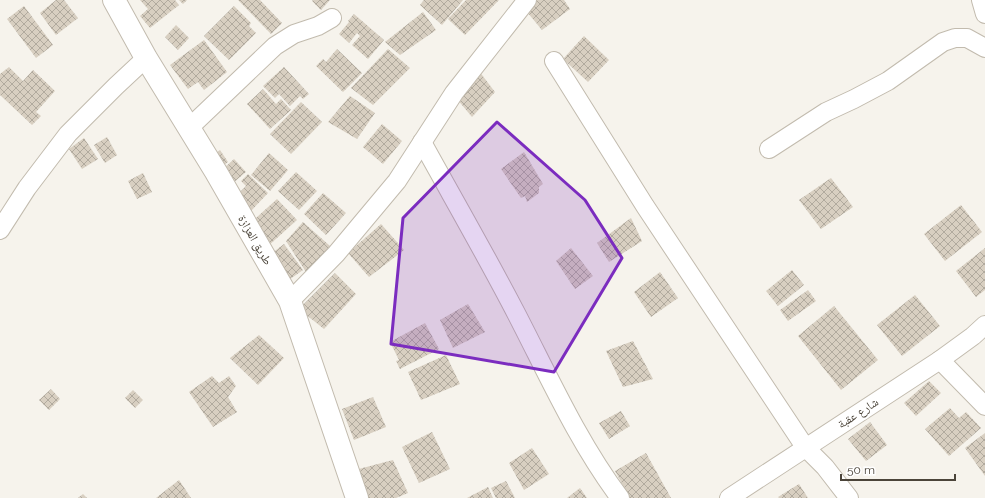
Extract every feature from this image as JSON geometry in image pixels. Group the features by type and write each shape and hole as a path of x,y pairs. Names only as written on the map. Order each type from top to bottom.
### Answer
{"street":[{"path":"290,300 341,249 397,180 454,93 527,0"},
{"path":"981,0 985,14"},
{"name":"طريق العزازة","path":"119,2 146,58 190,127 290,300 357,498"},
{"path":"190,127 275,46 294,34 318,26 332,18"},
{"path":"769,149 826,112 854,100 888,81 943,42 955,38 967,38 985,48"},
{"path":"0,230 27,188 68,134 146,58"},
{"path":"554,61 645,206 806,447 825,467 849,498"},
{"path":"422,142 513,308 570,418 606,480 620,498"},
{"name":"شارع عقبة","path":"728,498 940,360 985,325"},
{"path":"940,360 985,406"}],"highlighted area":[{"path":"497,122 585,200 622,258 554,372 391,344 403,218"}],"building":[{"path":"56,0 64,0 78,18 56,35 40,13"},
{"path":"140,0 175,0 179,5 150,28 140,16 148,9"},
{"path":"179,0 187,0 183,4"},
{"path":"238,0 260,0 282,23 271,34"},
{"path":"330,0 321,10 312,1"},
{"path":"424,0 463,0 442,25 420,5"},
{"path":"466,0 499,0 465,35 448,19"},
{"path":"531,0 564,0 570,9 542,30 522,6"},
{"path":"24,6 53,45 36,58 7,19"},
{"path":"234,6 251,23 249,26 256,33 229,60 204,36"},
{"path":"423,12 436,30 400,55 385,42"},
{"path":"354,14 384,40 368,59 352,45 360,36 357,33 349,43 339,34"},
{"path":"176,25 189,38 178,50 165,37"},
{"path":"584,36 609,60 588,82 563,59"},
{"path":"204,40 227,72 204,90 198,82 188,89 170,65"},
{"path":"337,49 362,73 343,92 316,66 323,59 326,62"},
{"path":"388,49 410,68 373,105 351,88"},
{"path":"9,67 23,81 33,70 55,91 36,112 41,116 32,125 0,95 0,74"},
{"path":"284,67 309,94 303,99 300,96 290,106 279,94 275,98 263,86"},
{"path":"479,71 495,92 472,117 457,99"},
{"path":"263,89 276,104 281,99 291,110 270,129 247,104"},
{"path":"350,96 375,113 357,139 328,122"},
{"path":"301,102 322,122 291,154 270,134"},
{"path":"382,124 402,141 383,164 363,147"},
{"path":"107,137 117,155 105,163 94,145"},
{"path":"84,138 98,159 82,169 69,149"},
{"path":"220,150 228,162 219,169 210,157"},
{"path":"524,152 543,184 539,187 539,193 527,202 525,196 521,198 501,169"},
{"path":"269,153 288,170 270,191 251,175"},
{"path":"234,159 246,172 233,183 220,172"},
{"path":"296,172 317,191 299,210 278,191"},
{"path":"143,173 152,192 137,199 128,181"},
{"path":"248,174 268,193 250,212 234,198 246,186 241,181"},
{"path":"831,178 853,207 821,229 799,200"},
{"path":"323,193 346,213 326,235 304,214"},
{"path":"277,199 297,220 267,247 247,226"},
{"path":"961,205 982,232 945,261 924,234"},
{"path":"631,218 642,241 609,262 597,243"},
{"path":"303,222 330,246 306,272 286,241"},
{"path":"381,224 404,250 369,277 348,253"},
{"path":"284,244 303,270 286,282 267,257"},
{"path":"571,248 593,276 575,289 556,261"},
{"path":"985,248 985,290 976,297 956,271"},
{"path":"792,270 804,285 778,306 766,291"},
{"path":"660,272 678,298 651,317 634,292"},
{"path":"335,273 356,294 324,329 299,309"},
{"path":"808,290 816,301 788,321 780,310"},
{"path":"915,295 940,326 902,356 877,325"},
{"path":"468,304 485,332 453,348 440,320"},
{"path":"834,306 878,360 841,390 798,336"},
{"path":"425,323 439,349 400,369 396,361 399,360 390,342"},
{"path":"259,335 284,358 258,385 230,358"},
{"path":"633,341 653,379 623,387 606,351"},
{"path":"446,355 460,384 421,400 408,372"},
{"path":"212,376 219,383 229,376 236,386 228,397 237,412 213,427 189,392"},
{"path":"929,381 941,393 916,416 904,403"},
{"path":"51,389 60,399 49,410 39,400"},
{"path":"133,390 143,400 135,408 125,398"},
{"path":"373,397 386,427 354,440 342,409"},
{"path":"950,408 959,418 966,412 981,428 949,456 925,429"},
{"path":"621,411 630,426 609,439 599,423"},
{"path":"870,422 887,445 866,461 848,439"},
{"path":"432,432 450,469 419,483 402,447"},
{"path":"985,433 985,476 965,448"},
{"path":"532,448 549,474 524,490 509,463"},
{"path":"646,453 671,498 630,498 615,471"},
{"path":"393,460 408,493 396,498 364,498 355,470"},
{"path":"179,480 191,498 156,498"},
{"path":"506,481 515,498 496,498 491,488"},
{"path":"799,484 808,498 778,497"},
{"path":"488,487 493,498 467,498"},
{"path":"580,488 587,498 567,498"},
{"path":"83,494 87,498 78,498"}]}
